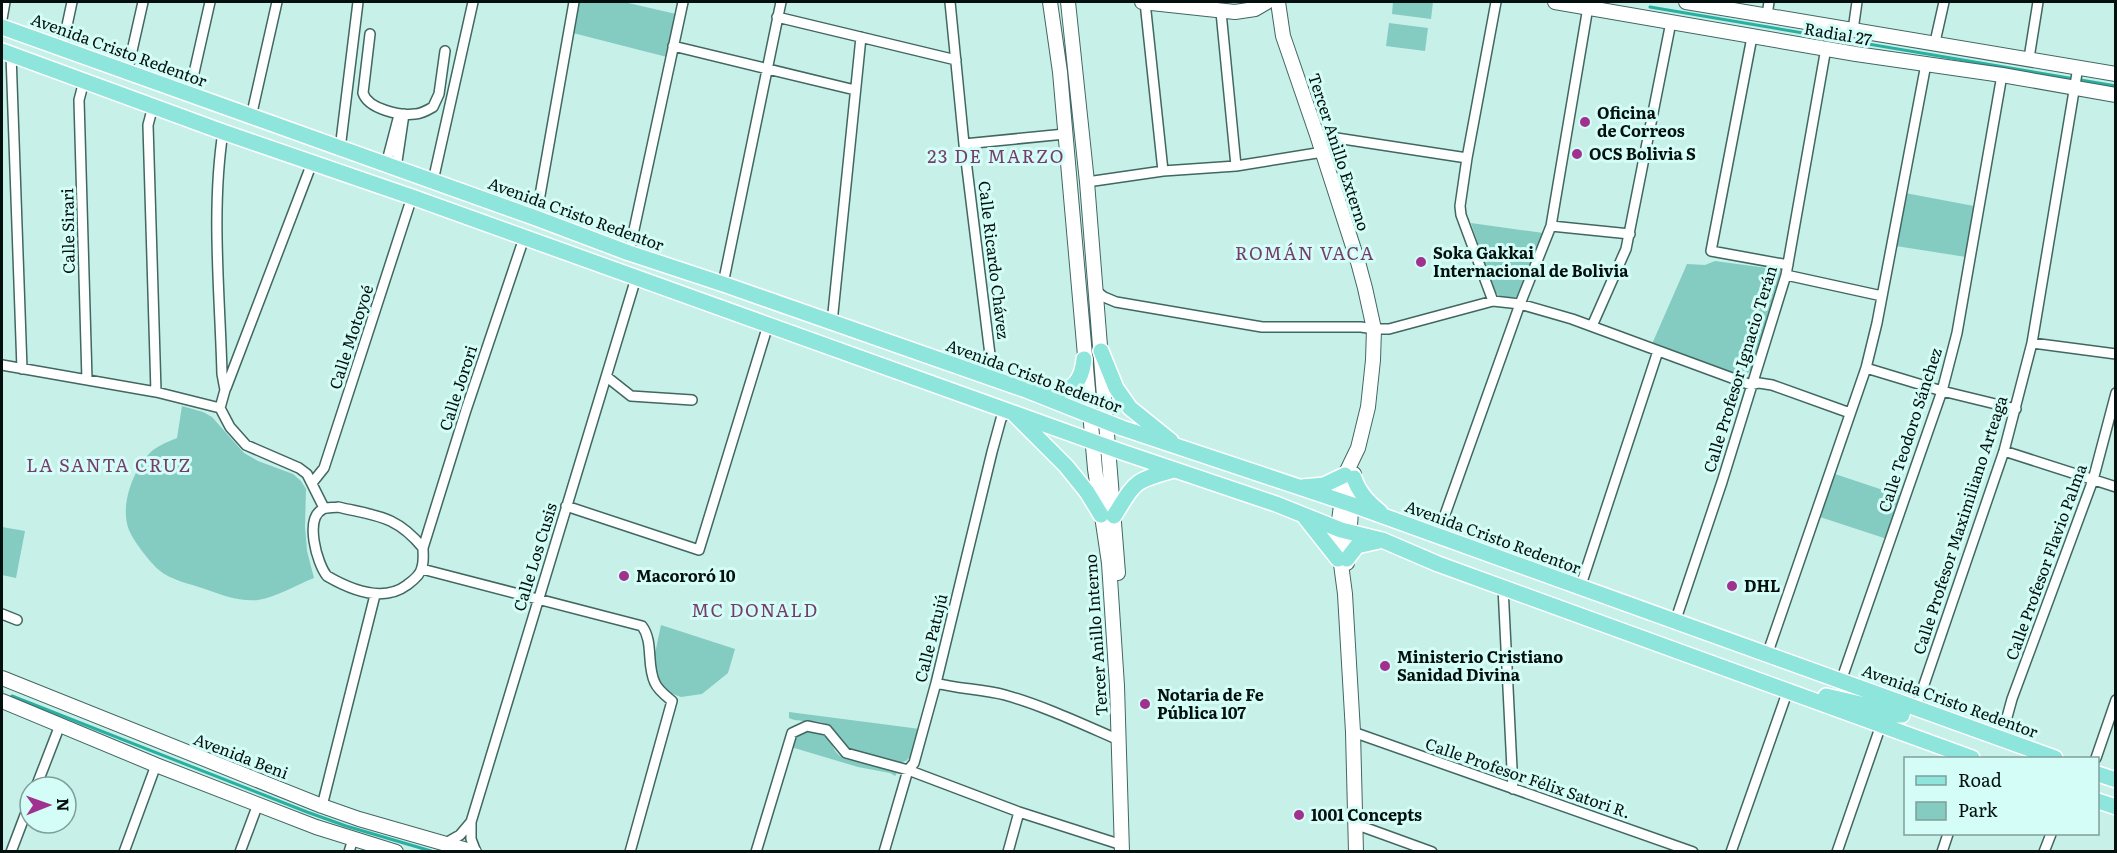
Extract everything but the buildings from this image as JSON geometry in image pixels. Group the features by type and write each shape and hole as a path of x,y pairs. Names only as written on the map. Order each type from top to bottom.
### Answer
{"main road":[{"name":"Avenida Cristo Redentor","path":"2,27 628,253 1026,390 1090,417 1346,503 2049,757"},
{"path":"40,64 58,62 62,49"},
{"path":"6,53 1109,447 1276,504 1306,517 1382,540"},
{"path":"84,81 83,74 89,66 112,68"},
{"path":"460,214 493,219 612,260 623,260 628,253"},
{"path":"643,281 643,273 655,270 799,318 832,323"},
{"path":"1101,351 1116,387 1130,408 1181,448"},
{"path":"1026,390 1050,392 1071,387 1080,379 1084,359"},
{"path":"1010,410 1066,466 1107,516 1137,482 1146,477 1174,470"},
{"path":"1306,490 1349,477 1364,498 1387,518"},
{"path":"1306,490 1322,498 1323,509 1318,516 1306,517"},
{"path":"1306,517 1343,559 1357,546 1382,540"},
{"path":"1387,518 1372,518 1368,523 1370,533 1438,564 1967,757"},
{"path":"1794,692 1823,695 1902,715 1903,708 1900,704 1885,697"},
{"path":"1934,744 1917,729 1914,723 1918,719 1931,720 1967,733 2008,742"},
{"path":"2099,775 2115,780"},
{"path":"2099,802 2115,807"}],"street":[{"path":"2,19 5,2"},
{"path":"62,49 72,2"},
{"path":"127,74 143,2"},
{"path":"189,95 210,2"},
{"path":"251,117 277,2"},
{"path":"340,149 358,2"},
{"path":"433,181 473,2"},
{"path":"536,218 574,2"},
{"path":"628,253 683,2"},
{"path":"723,284 781,2"},
{"name":"Calle Ricardo Chávez","path":"950,2 964,144 993,379"},
{"name":"Tercer Anillo Interno","path":"1050,2 1065,134 1090,417 1107,516 1122,659 1123,850"},
{"name":"Tercer Anillo Interno","path":"1068,2 1087,182 1109,447 1107,516 1123,850"},
{"path":"1162,171 1143,2 1221,12 1249,11 1268,14 1280,23"},
{"path":"1249,11 1267,2"},
{"name":"Tercer Anillo Externo","path":"1278,2 1280,23 1365,288 1374,329 1374,360 1368,407 1349,477 1341,564 1353,732 1356,852"},
{"path":"1493,301 1461,215 1460,206 1496,2"},
{"name":"Radial 27","path":"1555,2 1826,48 1868,43 1935,42 2029,58 2115,95"},
{"name":"Radial 27","path":"1686,2 1768,8 1853,30 1868,43 1926,64 2002,75 2076,77 2115,74"},
{"path":"1853,30 1857,2"},
{"path":"1935,42 1944,2"},
{"path":"2029,58 2038,2"},
{"path":"1437,537 1520,304 1551,226 1588,7"},
{"path":"1221,12 1236,166"},
{"path":"777,17 956,60"},
{"path":"1592,326 1626,249 1630,234 1671,22"},
{"path":"1055,33 1071,31"},
{"path":"370,34 363,93 365,99 374,106 402,113 416,114 434,107 439,94 445,51"},
{"path":"832,323 861,37"},
{"path":"1752,37 1712,251 1882,296"},
{"path":"673,46 855,90"},
{"name":"Calle Profesor Ignacio Terán","path":"1675,622 1722,482 1787,270 1826,48"},
{"path":"6,53 22,369"},
{"path":"1767,655 1866,368 1926,64"},
{"name":"Calle Teodoro Sánchez","path":"1841,681 1942,391 1957,333 2002,75"},
{"name":"Calle Profesor Maximiliano Arteaga","path":"1916,708 2004,451 2016,409 2032,343 2076,77"},
{"name":"Calle Sirari","path":"84,81 79,100 87,380"},
{"path":"153,106 148,125 156,392"},
{"path":"391,166 402,113"},
{"path":"223,132 218,165 217,198 222,374 225,390"},
{"path":"964,144 1065,134"},
{"path":"1317,135 1467,158"},
{"path":"1087,182 1162,171 1236,166 1323,152"},
{"path":"312,163 220,408 230,427 246,445 299,468 307,474 324,508"},
{"name":"Calle Motoyoé","path":"312,483 324,468 412,197"},
{"path":"1551,226 1630,234"},
{"name":"Calle Jorori","path":"423,548 466,410 524,238"},
{"name":"Calle Los Cusis","path":"475,852 471,838 471,822 630,301 643,281"},
{"path":"1095,290 1116,302 1262,327 1389,328 1493,301 1520,304 1592,326 1751,385 1759,383 1772,385 1850,413"},
{"path":"1097,315 1105,307 1116,302"},
{"path":"566,506 699,550 768,325"},
{"path":"2032,343 2115,354"},
{"path":"1580,588 1658,351"},
{"path":"2,366 156,392 220,408"},
{"path":"1866,368 1942,391 2016,409"},
{"path":"608,377 631,396 692,400"},
{"name":"Calle Profesor Flavio Palma","path":"2008,742 2012,699 2093,480 2115,393"},
{"path":"989,403 998,429"},
{"name":"Calle Patujú","path":"884,852 908,770 914,763 936,683 998,429 1004,414 1010,410"},
{"path":"2004,451 2115,487"},
{"path":"338,507 391,520 404,527 423,548 422,569 415,579 403,588 384,595 375,595 334,580 322,569 314,545 318,513 324,508 338,507"},
{"path":"422,569 642,626 648,634 649,666 656,686 672,701 630,852"},
{"path":"1503,587 1513,789"},
{"path":"322,806 375,595"},
{"path":"2,614 17,620"},
{"path":"6,680 2,701 156,765 258,804 351,845 396,852"},
{"name":"Avenida Beni","path":"6,680 322,806 441,847 475,852"},
{"path":"936,683 1007,696 1061,715 1119,740"},
{"path":"1731,852 1794,692"},
{"path":"2097,757 2115,700"},
{"path":"41,775 60,725"},
{"path":"1837,852 1881,725"},
{"path":"756,852 792,734 807,726 827,730 846,753 908,770 1123,850"},
{"name":"Calle Profesor Félix Satori R.","path":"1353,732 1693,852"},
{"path":"124,852 156,765"},
{"path":"240,852 258,804"},
{"path":"1008,852 1019,812"},
{"path":"441,847 460,835 471,822"},
{"path":"1355,824 1432,852"},
{"path":"11,852 18,834"},
{"path":"1942,852 1948,835"},
{"path":"2044,852 2051,835"}],"green space":[{"path":"578,2 624,2 676,14 667,57 573,33"},
{"path":"1393,2 1433,2 1431,19 1392,14"},
{"path":"1389,23 1428,28 1425,51 1386,46"},
{"path":"1905,193 1974,206 1966,257 1896,246"},
{"path":"1471,223 1543,233 1520,295 1506,298 1494,291"},
{"path":"1715,261 1781,270 1755,362 1752,369 1741,379 1652,344 1687,264 1705,265"},
{"path":"182,406 212,417 244,453 258,461 293,474 301,481 306,489 307,551 314,578 279,594 258,600 238,599 169,576 159,570 142,551 131,535 126,520 130,487 146,457 156,448 177,438"},
{"path":"1835,474 1901,496 1887,539 1820,517"},
{"path":"2,527 25,531 16,578 2,575"},
{"path":"661,625 735,649 728,673 702,694 681,697 670,693 662,686 653,663"},
{"path":"789,712 920,729 910,757 902,762 890,761 851,750 829,726 817,721 794,720 789,718"},
{"path":"810,730 825,736 836,752 845,759 890,769 897,773 895,776 858,767 791,747 798,734"}],"waterway":[{"path":"1650,7 2116,86"},
{"path":"12,696 307,812 431,851"}],"place":[{"name":"Oficina de Correos","path":"1585,122"},
{"name":"OCS Bolivia S","path":"1577,154"},
{"name":"Soka Gakkai Internacional de Bolivia","path":"1421,262"},
{"name":"Macororó 10","path":"624,576"},
{"name":"DHL","path":"1732,586"},
{"name":"Ministerio Cristiano Sanidad Divina","path":"1385,666"},
{"name":"Notaria de Fe Pública 107","path":"1145,704"},
{"name":"1001 Concepts","path":"1299,815"}],"district":[{"name":"23 DE MARZO","path":"996,157"},
{"name":"ROMÁN VACA","path":"1305,254"},
{"name":"LA SANTA CRUZ","path":"109,466"},
{"name":"MC DONALD","path":"755,611"}]}
